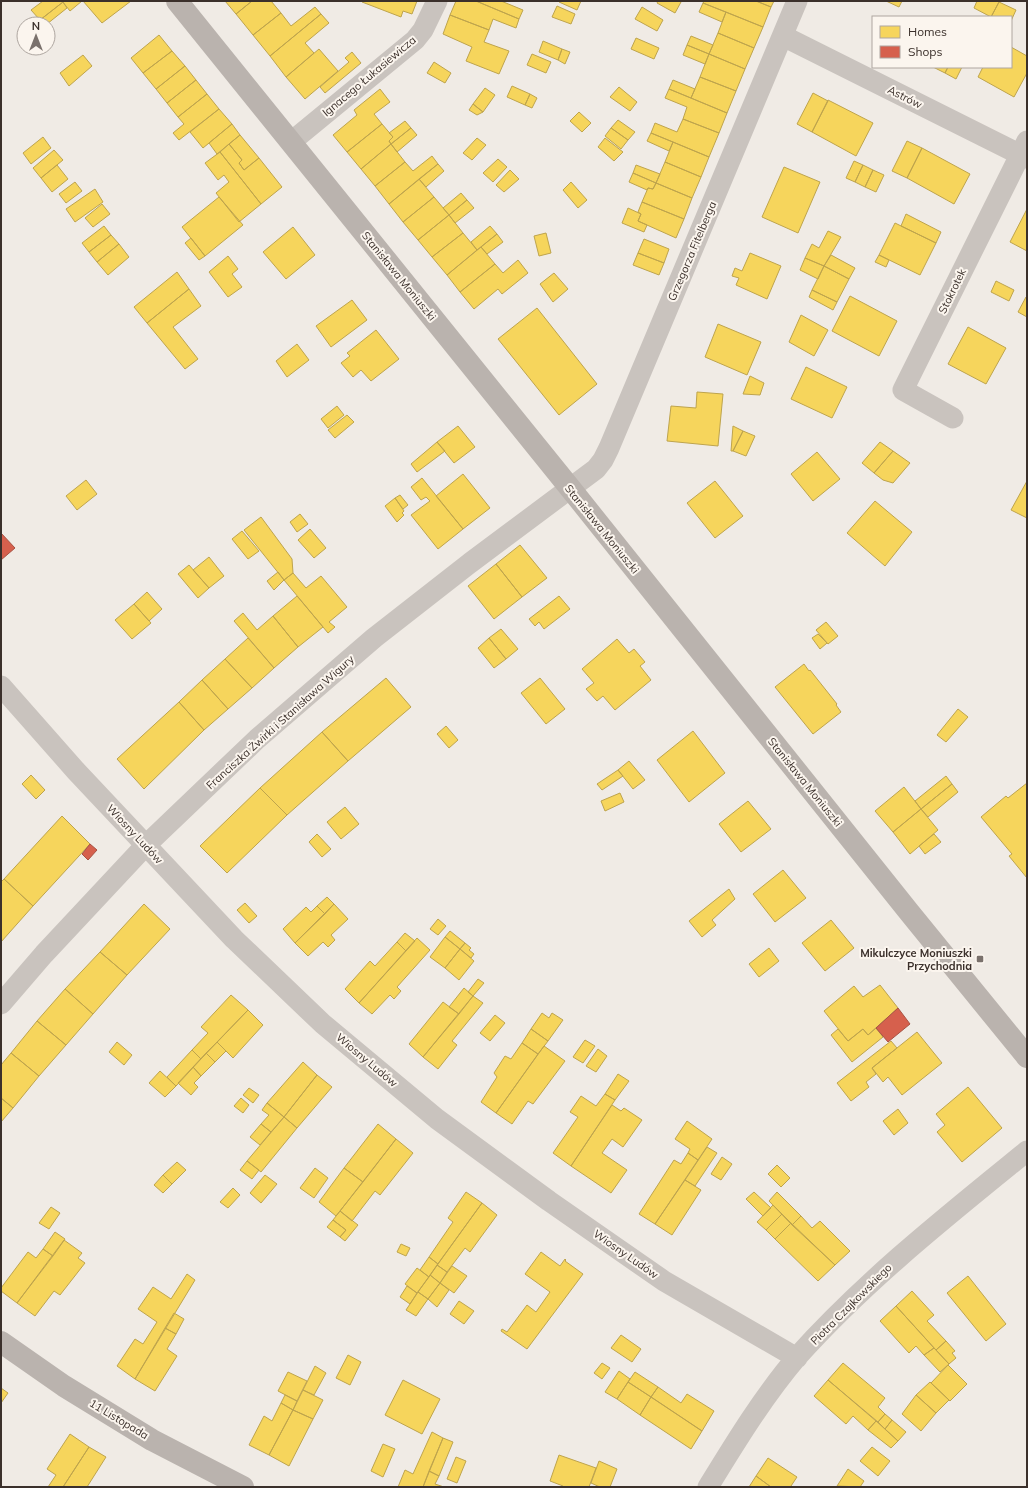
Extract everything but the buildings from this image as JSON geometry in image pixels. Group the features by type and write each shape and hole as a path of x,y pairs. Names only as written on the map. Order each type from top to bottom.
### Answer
{"street":[{"name":"Stanisława Moniuszki","path":"177,1 570,488 894,894 1027,1057"},
{"name":"Ignacego Łukasiewicza","path":"291,142 415,40 423,30 437,1"},
{"name":"Grzegorza Fitelberga","path":"570,488 596,469 603,460 609,448 797,1"},
{"name":"Astrów","path":"783,36 1025,151"},
{"name":"Stokrotek","path":"953,418 903,390 1025,151"},
{"name":"Franciszka Żwirki i Stanisława Wigury","path":"1,1004 44,954 145,846 257,739 374,638 470,563 570,488"},
{"name":"Wiosny Ludów","path":"1,686 145,846 234,939 323,1024 437,1119 549,1201 664,1281 796,1358"},
{"name":"Piotra Czajkowskiego","path":"708,1487 776,1384 796,1358 839,1312 934,1226 1027,1150"},
{"name":"11 Listopada","path":"1,1342 64,1386 152,1440 243,1487"}],"place":[{"name":"Mikulczyce Moniuszki Przychodnia","path":"980,959"}]}
